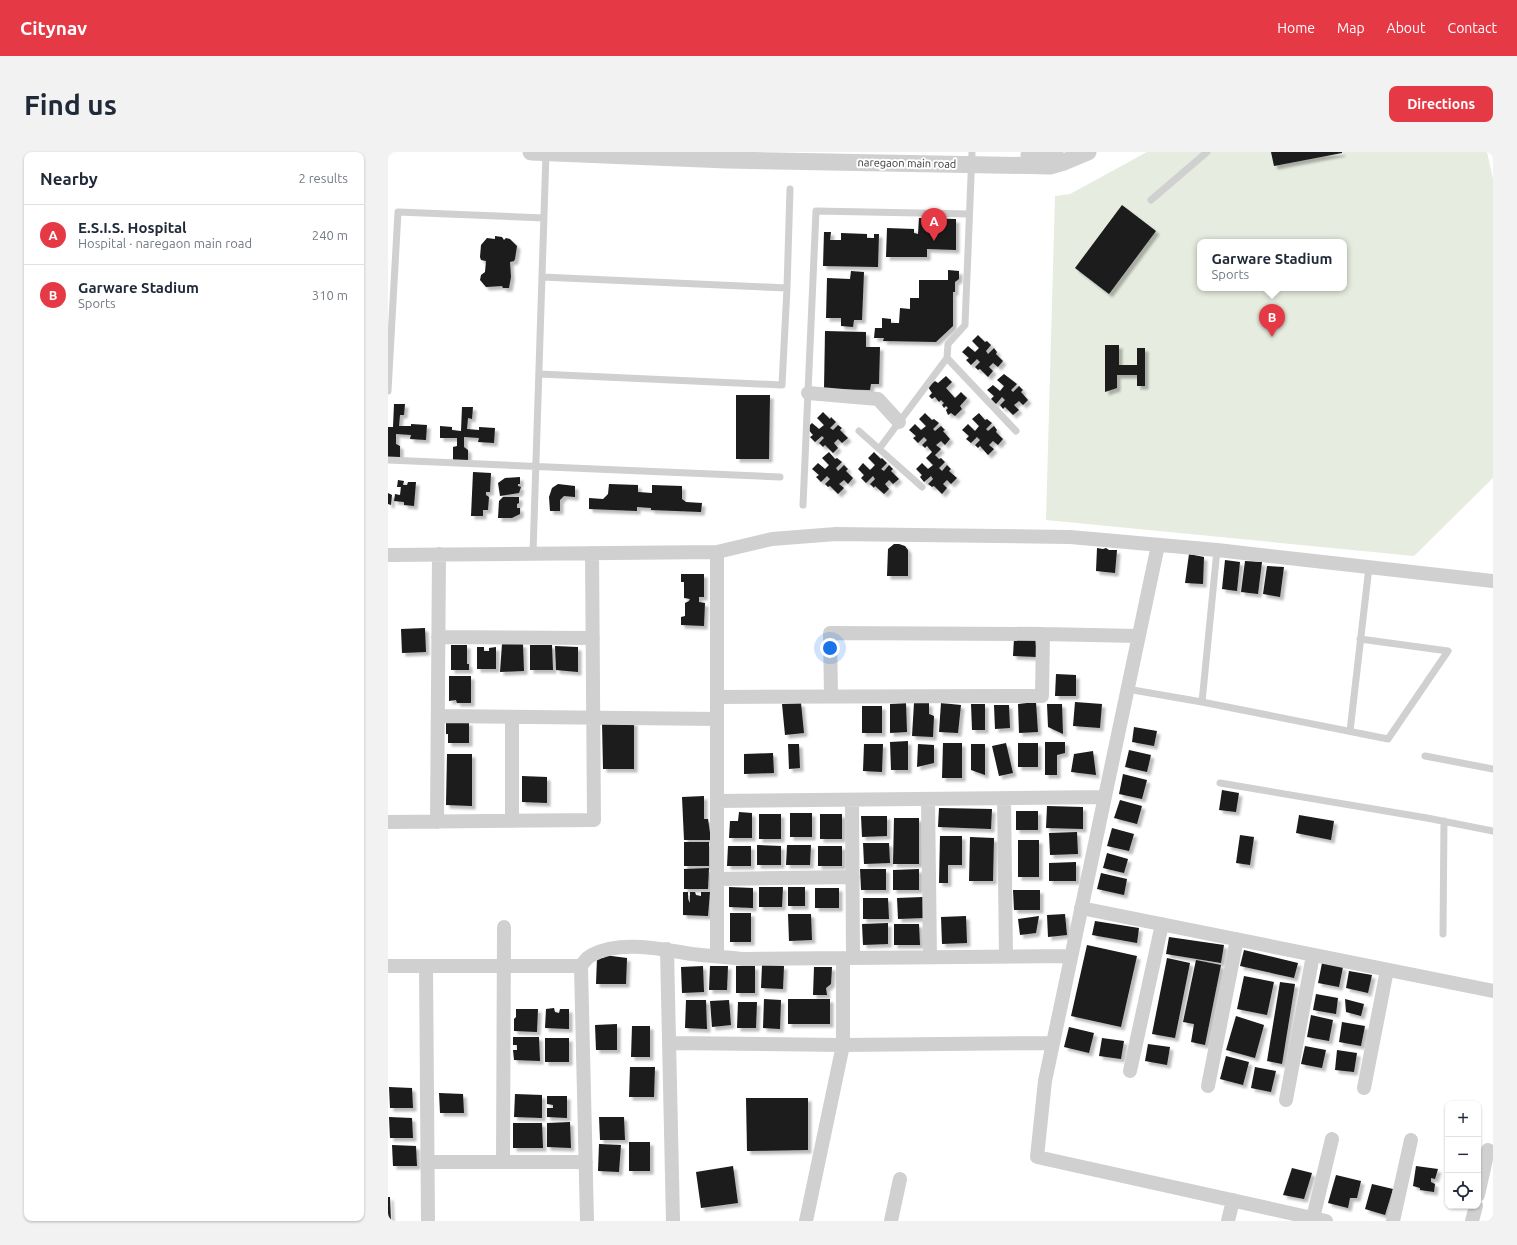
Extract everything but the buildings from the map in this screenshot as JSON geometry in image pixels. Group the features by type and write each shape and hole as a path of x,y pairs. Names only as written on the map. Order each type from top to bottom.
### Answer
{"street":[{"name":"naregaon main road","path":"539,152 728,156 972,156 1039,155 1055,152"},
{"name":"naregaon main road","path":"921,152 972,156 1050,166 1088,152"},
{"path":"808,393 878,399 899,422"},
{"path":"388,555 717,552 772,539 836,534 1070,537 1218,550 1493,581"},
{"path":"1158,545 1045,1081 1037,1157 1320,1220 1332,1139"},
{"path":"717,552 717,956"},
{"path":"388,822 594,820 592,553"},
{"path":"437,822 439,554"},
{"path":"831,696 830,633 1138,636"},
{"path":"717,696 1042,696 1043,634"},
{"path":"438,637 592,638"},
{"path":"438,716 717,719"},
{"path":"512,717 512,821"},
{"path":"717,801 1105,797"},
{"path":"1004,798 1006,957"},
{"path":"928,799 930,957"},
{"path":"806,1221 843,1045 853,877 852,800"},
{"path":"717,879 853,877"},
{"path":"1081,908 1493,991"},
{"path":"1130,1070 1162,924"},
{"path":"503,1162 504,927"},
{"path":"1208,1086 1237,939"},
{"path":"587,1221 581,966 590,955 606,949 635,947 667,949 744,959 1071,956"},
{"path":"667,949 673,1221"},
{"path":"1286,1100 1313,955"},
{"path":"388,966 581,966"},
{"path":"426,966 428,1221"},
{"path":"1364,1088 1387,970"},
{"path":"669,1043 843,1045 1053,1043"},
{"path":"1393,1221 1411,1140"},
{"path":"1481,1182 1488,1150"},
{"path":"428,1162 586,1162"},
{"path":"891,1221 900,1179"},
{"path":"1228,1221 1233,1200"},
{"path":"1472,1221 1475,1209"}],"lane":[{"path":"533,553 544,218 539,152"},
{"path":"1151,200 1207,152"},
{"path":"879,449 947,358 948,344 965,325 972,156"},
{"path":"539,374 782,385 790,189"},
{"path":"803,505 816,211 969,214"},
{"path":"388,391 398,212 544,218"},
{"path":"542,277 787,288"},
{"path":"947,358 1016,431"},
{"path":"859,431 922,487"},
{"path":"388,460 780,478"},
{"path":"1202,702 1218,550"},
{"path":"1350,731 1369,567"},
{"path":"1127,689 1202,702 1388,739 1448,651 1360,639"},
{"path":"1425,756 1493,769"},
{"path":"1220,783 1444,821 1493,831"},
{"path":"1442,934 1444,821"}],"shaded area":[{"path":"1147,152 1487,152 1493,179 1493,478 1414,556 1046,520 1055,196 1070,194"}],"place":[{"name":"E.S.I.S. Hospital","path":"934,241"},
{"name":"Garware Stadium","path":"1272,337"}]}
